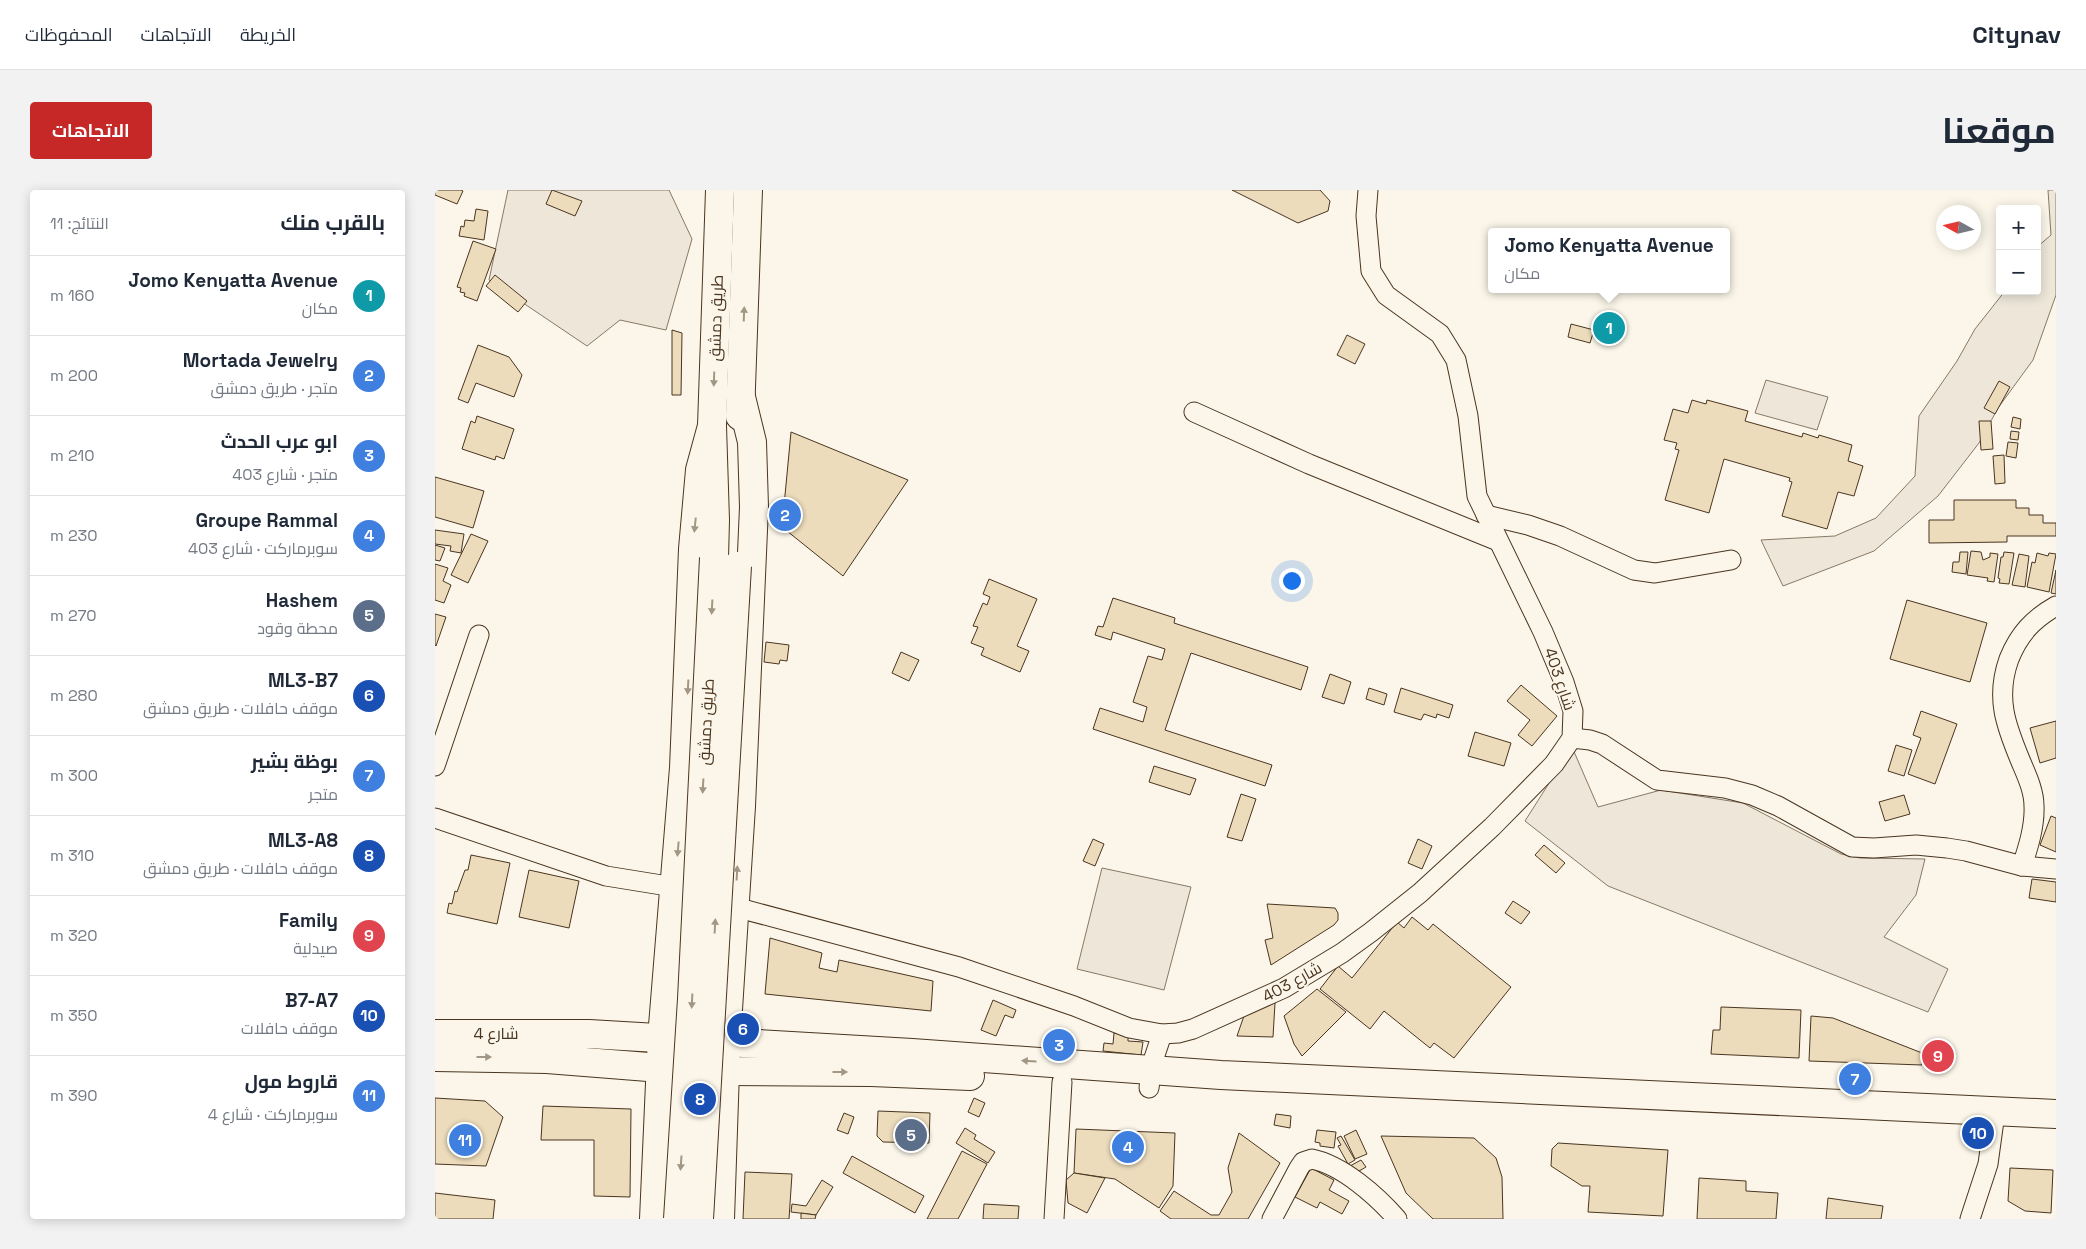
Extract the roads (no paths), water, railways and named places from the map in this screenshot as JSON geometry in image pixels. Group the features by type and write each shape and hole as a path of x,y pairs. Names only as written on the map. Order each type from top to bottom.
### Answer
{"highway":[{"path":"715,190 719,225"},
{"path":"719,225 720,190"},
{"path":"747,229 748,190"},
{"path":"747,229 756,190"},
{"name":"طريق دمشق","path":"699,1219 725,562 715,520 712,426 719,225"},
{"name":"طريق دمشق","path":"678,1219 692,999 725,562 741,397 747,229"},
{"path":"720,1219 722,1129 735,907 755,490 752,442 741,397"},
{"path":"653,1219 662,1038 687,712 693,549 700,470 712,426"},
{"path":"670,937 677,960 681,966 694,972 708,970 714,966 733,944"},
{"path":"589,1034 624,1028 638,1023 657,1004 667,980"},
{"path":"729,1000 741,1021 754,1032 793,1045"},
{"name":"شارع 4","path":"435,1034 589,1034"},
{"path":"589,1034 793,1045 1150,1079 1995,1120 2056,1131"},
{"path":"435,1057 586,1061 661,1068 726,1071 933,1074 1062,1082 1150,1079"},
{"path":"586,1061 628,1074 642,1083 654,1108 657,1144"},
{"path":"722,1129 731,1104 743,1090 761,1081 791,1072"},
{"path":"1995,1120 2056,1114"},
{"path":"657,1144 676,1126 697,1122 711,1132 722,1158"}],"street":[{"name":"شارع 403","path":"735,907 959,967 1074,1006 1129,1028 1162,1034 1193,1029 1268,996 1349,948 1420,893 1485,833 1554,764 1572,738 1573,711 1565,682 1536,616 1477,496 1468,416 1456,360 1440,334 1386,295 1371,271 1366,216 1368,190"},
{"path":"1194,412 1309,464 1498,541"},
{"path":"1486,515 1528,525 1560,536 1634,570 1655,573 1731,560"},
{"path":"2022,866 2028,848 2034,806 2031,787 2002,707 2003,683 2011,654 2022,632 2041,614 2056,606"},
{"path":"435,766 479,635"},
{"path":"1572,738 1590,740 1602,744 1657,780 1670,784 1725,788 1752,795 1778,806 1852,847 1874,848 1915,845 1947,848 1967,851 2022,866 2056,869"},
{"path":"435,818 606,876 674,887"},
{"path":"1150,1079 1162,1034"},
{"path":"1054,1219 1062,1082"},
{"path":"1970,1219 1984,1179 1995,1120"},
{"path":"1272,1219 1299,1168 1303,1162 1311,1159 1326,1164 1362,1186 1397,1219"}],"place":[{"name":"Jomo Kenyatta Avenue","path":"1609,328"},
{"name":"Mortada Jewelry","path":"785,515"},
{"name":"ML3-B7","path":"743,1029"},
{"name":"ابو عرب الحدث","path":"1059,1045"},
{"name":"Family","path":"1938,1056"},
{"name":"بوظة بشير","path":"1855,1079"},
{"name":"ML3-A8","path":"700,1099"},
{"name":"B7-A7","path":"1978,1133"},
{"name":"Hashem","path":"911,1135"},
{"name":"قاروط مول","path":"465,1140"},
{"name":"Groupe Rammal","path":"1128,1147"}]}
